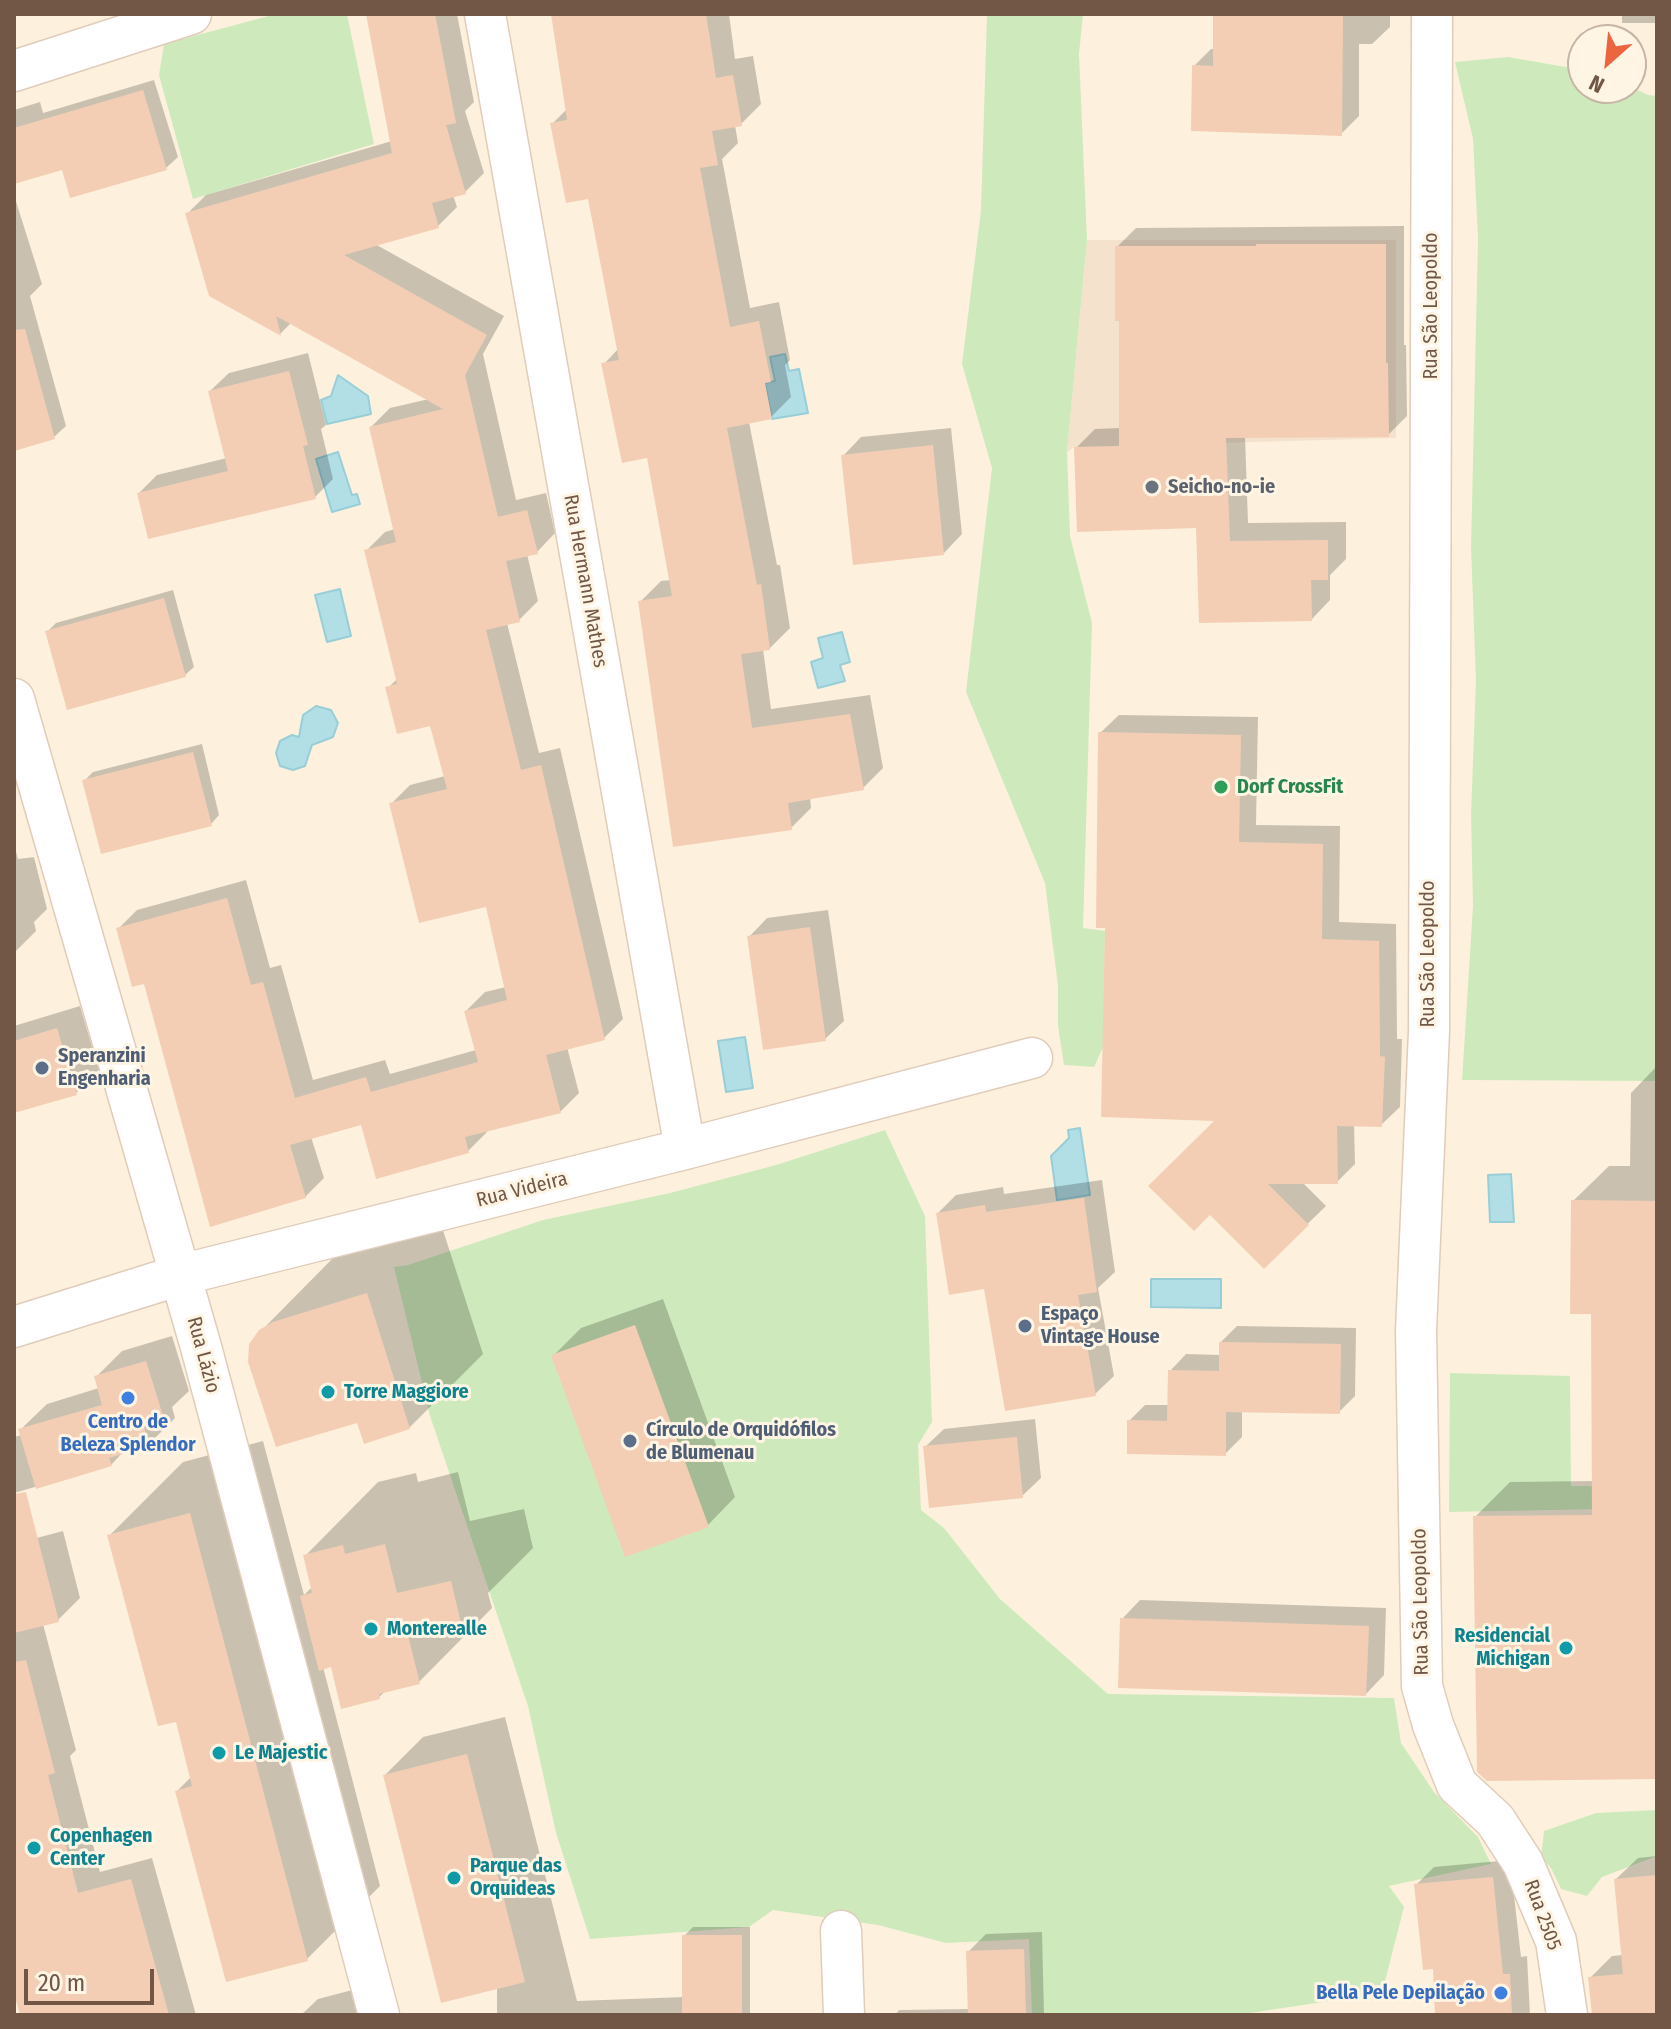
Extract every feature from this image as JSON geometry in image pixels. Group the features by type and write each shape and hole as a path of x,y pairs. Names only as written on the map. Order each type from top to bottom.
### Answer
{"street":[{"path":"14,71 191,14"},
{"name":"Rua Hermann Mathes","path":"485,14 685,1149"},
{"name":"Rua São Leopoldo","path":"1432,14 1429,1031 1416,1331 1422,1686 1433,1725 1457,1785 1495,1820 1523,1863"},
{"name":"Rua Lázio","path":"14,699 180,1275 379,2015"},
{"name":"Rua Videira","path":"14,1327 180,1275 685,1149 1032,1058"},
{"name":"Rua 2505","path":"1523,1863 1556,1941 1567,2015"},
{"path":"841,1931 844,2015"}],"shaded area":[{"path":"1087,240 1396,240 1396,438 1074,447 1067,452"}],"green space":[{"path":"276,14 347,14 374,144 193,199 159,75 164,44"},
{"path":"987,14 1083,14 1079,54 1087,240 1067,452 1070,536 1092,623 1083,928 1105,931 1104,1045 1094,1067 1064,1065 1045,883 966,692 992,468 962,364 981,210"},
{"path":"1508,57 1567,67 1567,104 1647,104 1647,95 1657,96 1657,1081 1462,1080 1473,906 1471,814 1476,681 1471,548 1478,238 1473,139 1455,62"},
{"path":"885,1130 925,1216 932,1422 918,1445 921,1510 944,1528 1000,1599 1108,1694 1394,1698 1401,1743 1434,1792 1478,1837 1491,1864 1389,1886 1404,1907 1382,1993 1237,2015 1032,2015 1029,1939 946,1943 878,1925 773,1910 749,1927 590,1939 556,1833 528,1706 430,1416 394,1267 543,1220 670,1193 776,1165"},
{"path":"1450,1373 1570,1376 1571,1486 1657,1486 1657,1508 1449,1512"},
{"path":"1657,1810 1657,1856 1602,1877 1587,1896 1561,1889 1551,1868 1541,1857 1544,1831 1596,1813"}],"water":[{"path":"785,354 789,371 799,369 808,413 772,419 765,383 775,381 770,357"},
{"path":"338,375 368,396 371,414 327,424 321,400 331,396"},
{"path":"338,452 352,495 357,494 360,504 332,512 316,459"},
{"path":"340,589 351,636 327,642 315,595"},
{"path":"842,632 850,662 840,665 845,681 818,688 811,662 823,658 818,638"},
{"path":"316,706 331,710 338,723 333,737 312,745 305,766 293,770 280,766 276,753 280,741 292,735 299,737 303,715"},
{"path":"745,1037 753,1088 726,1092 718,1041"},
{"path":"1080,1128 1090,1195 1057,1200 1051,1156 1069,1138 1068,1130"},
{"path":"1511,1174 1514,1222 1490,1222 1488,1175"},
{"path":"1151,1279 1221,1279 1221,1308 1151,1307"}],"building":[{"path":"366,14 435,14 456,123 446,125 466,194 432,203 439,228 344,255 487,335 465,375 498,517 527,510 538,554 506,561 520,622 486,630 521,770 541,765 605,1040 546,1055 561,1113 465,1137 469,1153 376,1179 361,1125 290,1145 306,1198 210,1227 144,984 132,987 116,928 227,898 251,985 263,982 295,1098 366,1077 371,1092 478,1062 464,1011 507,1000 486,907 419,923 389,803 447,789 430,726 397,734 385,687 397,684 364,550 396,542 369,427 443,409 276,316 281,336 209,296 185,213 392,153"},
{"path":"551,14 706,14 716,78 733,75 742,126 712,131 718,165 700,168 730,327 759,321 771,382 765,383 772,419 727,428 757,585 761,584 770,650 741,654 752,728 850,714 864,790 788,803 792,830 673,847 638,601 672,596 647,458 622,463 601,363 619,360 588,199 566,203 550,123 567,120"},
{"path":"1213,14 1343,14 1342,136 1191,131 1192,65 1213,66"},
{"path":"143,90 167,170 70,198 62,170 14,184 14,128"},
{"path":"1386,244 1389,437 1226,438 1230,541 1328,540 1328,580 1311,580 1312,621 1199,623 1196,528 1077,532 1074,447 1119,446 1119,321 1115,321 1115,246"},
{"path":"25,329 55,439 14,451 14,330"},
{"path":"289,371 308,445 303,446 316,499 148,539 137,493 228,471 208,391"},
{"path":"933,445 944,555 853,565 841,455"},
{"path":"164,598 186,677 67,710 45,631"},
{"path":"1098,732 1241,735 1239,842 1323,844 1322,939 1379,941 1380,1056 1385,1057 1382,1127 1337,1126 1338,1184 1268,1184 1309,1225 1264,1269 1210,1215 1194,1231 1148,1186 1214,1121 1101,1117 1105,928 1096,928"},
{"path":"193,752 212,826 101,854 82,780"},
{"path":"810,927 826,1041 763,1050 747,936"},
{"name":"Speranzini Engenharia","path":"57,1028 77,1095 14,1113 14,1041"},
{"name":"Espaço Vintage House","path":"1084,1198 1097,1292 1078,1295 1096,1396 1005,1411 984,1289 949,1295 936,1213 985,1205 986,1212"},
{"name":"Residencial Michigan","path":"1571,1200 1657,1201 1657,1779 1487,1781 1477,1772 1473,1516 1592,1515 1591,1314 1570,1314"},
{"name":"Torre Maggiore","path":"367,1293 410,1429 364,1444 357,1423 276,1447 248,1362 249,1344 259,1330 273,1322"},
{"path":"635,1325 709,1527 625,1557 551,1355"},
{"path":"1219,1342 1341,1344 1340,1414 1226,1412 1226,1456 1127,1454 1127,1420 1167,1421 1168,1370 1219,1371"},
{"path":"146,1361 164,1419 143,1424 150,1446 109,1458 112,1466 36,1489 18,1429 102,1405 94,1376"},
{"path":"1017,1437 1023,1498 929,1508 923,1446"},
{"path":"26,1492 59,1622 14,1633 14,1494"},
{"name":"Le Majestic","path":"190,1513 308,1961 226,1982 175,1791 192,1786 176,1722 158,1726 107,1535"},
{"name":"Monterealle","path":"385,1544 397,1593 451,1581 461,1623 408,1635 420,1684 379,1694 380,1699 341,1709 331,1667 319,1671 300,1596 312,1593 303,1555 343,1545 345,1554"},
{"path":"1120,1618 1369,1626 1366,1696 1118,1688"},
{"path":"26,1660 55,1773 48,1775 78,1893 131,1879 169,2015 20,2015 14,1993 14,1662"},
{"name":"Parque das Orquideas","path":"467,1754 525,1982 441,2003 383,1775"},
{"path":"1657,1875 1657,2015 1592,2015 1588,1977 1623,1974 1614,1879"},
{"path":"1493,1877 1503,1974 1510,1974 1512,2015 1435,2015 1433,1969 1423,1970 1414,1884"},
{"path":"682,1935 742,1935 742,2015 682,2015"},
{"path":"1024,1949 1026,2015 968,2015 966,1951"}],"place":[{"name":"Seicho-no-ie","path":"1152,487"},
{"name":"Dorf CrossFit","path":"1221,787"},
{"name":"Speranzini Engenharia","path":"42,1068"},
{"name":"Espaço Vintage House","path":"1025,1326"},
{"name":"Torre Maggiore","path":"328,1392"},
{"name":"Centro de Beleza Splendor","path":"128,1398"},
{"name":"Círculo de Orquidófilos de Blumenau","path":"630,1441"},
{"name":"Monterealle","path":"371,1629"},
{"name":"Residencial Michigan","path":"1566,1648"},
{"name":"Le Majestic","path":"219,1753"},
{"name":"Copenhagen Center","path":"34,1848"},
{"name":"Parque das Orquideas","path":"454,1878"},
{"name":"Bella Pele Depilação","path":"1501,1993"}]}
